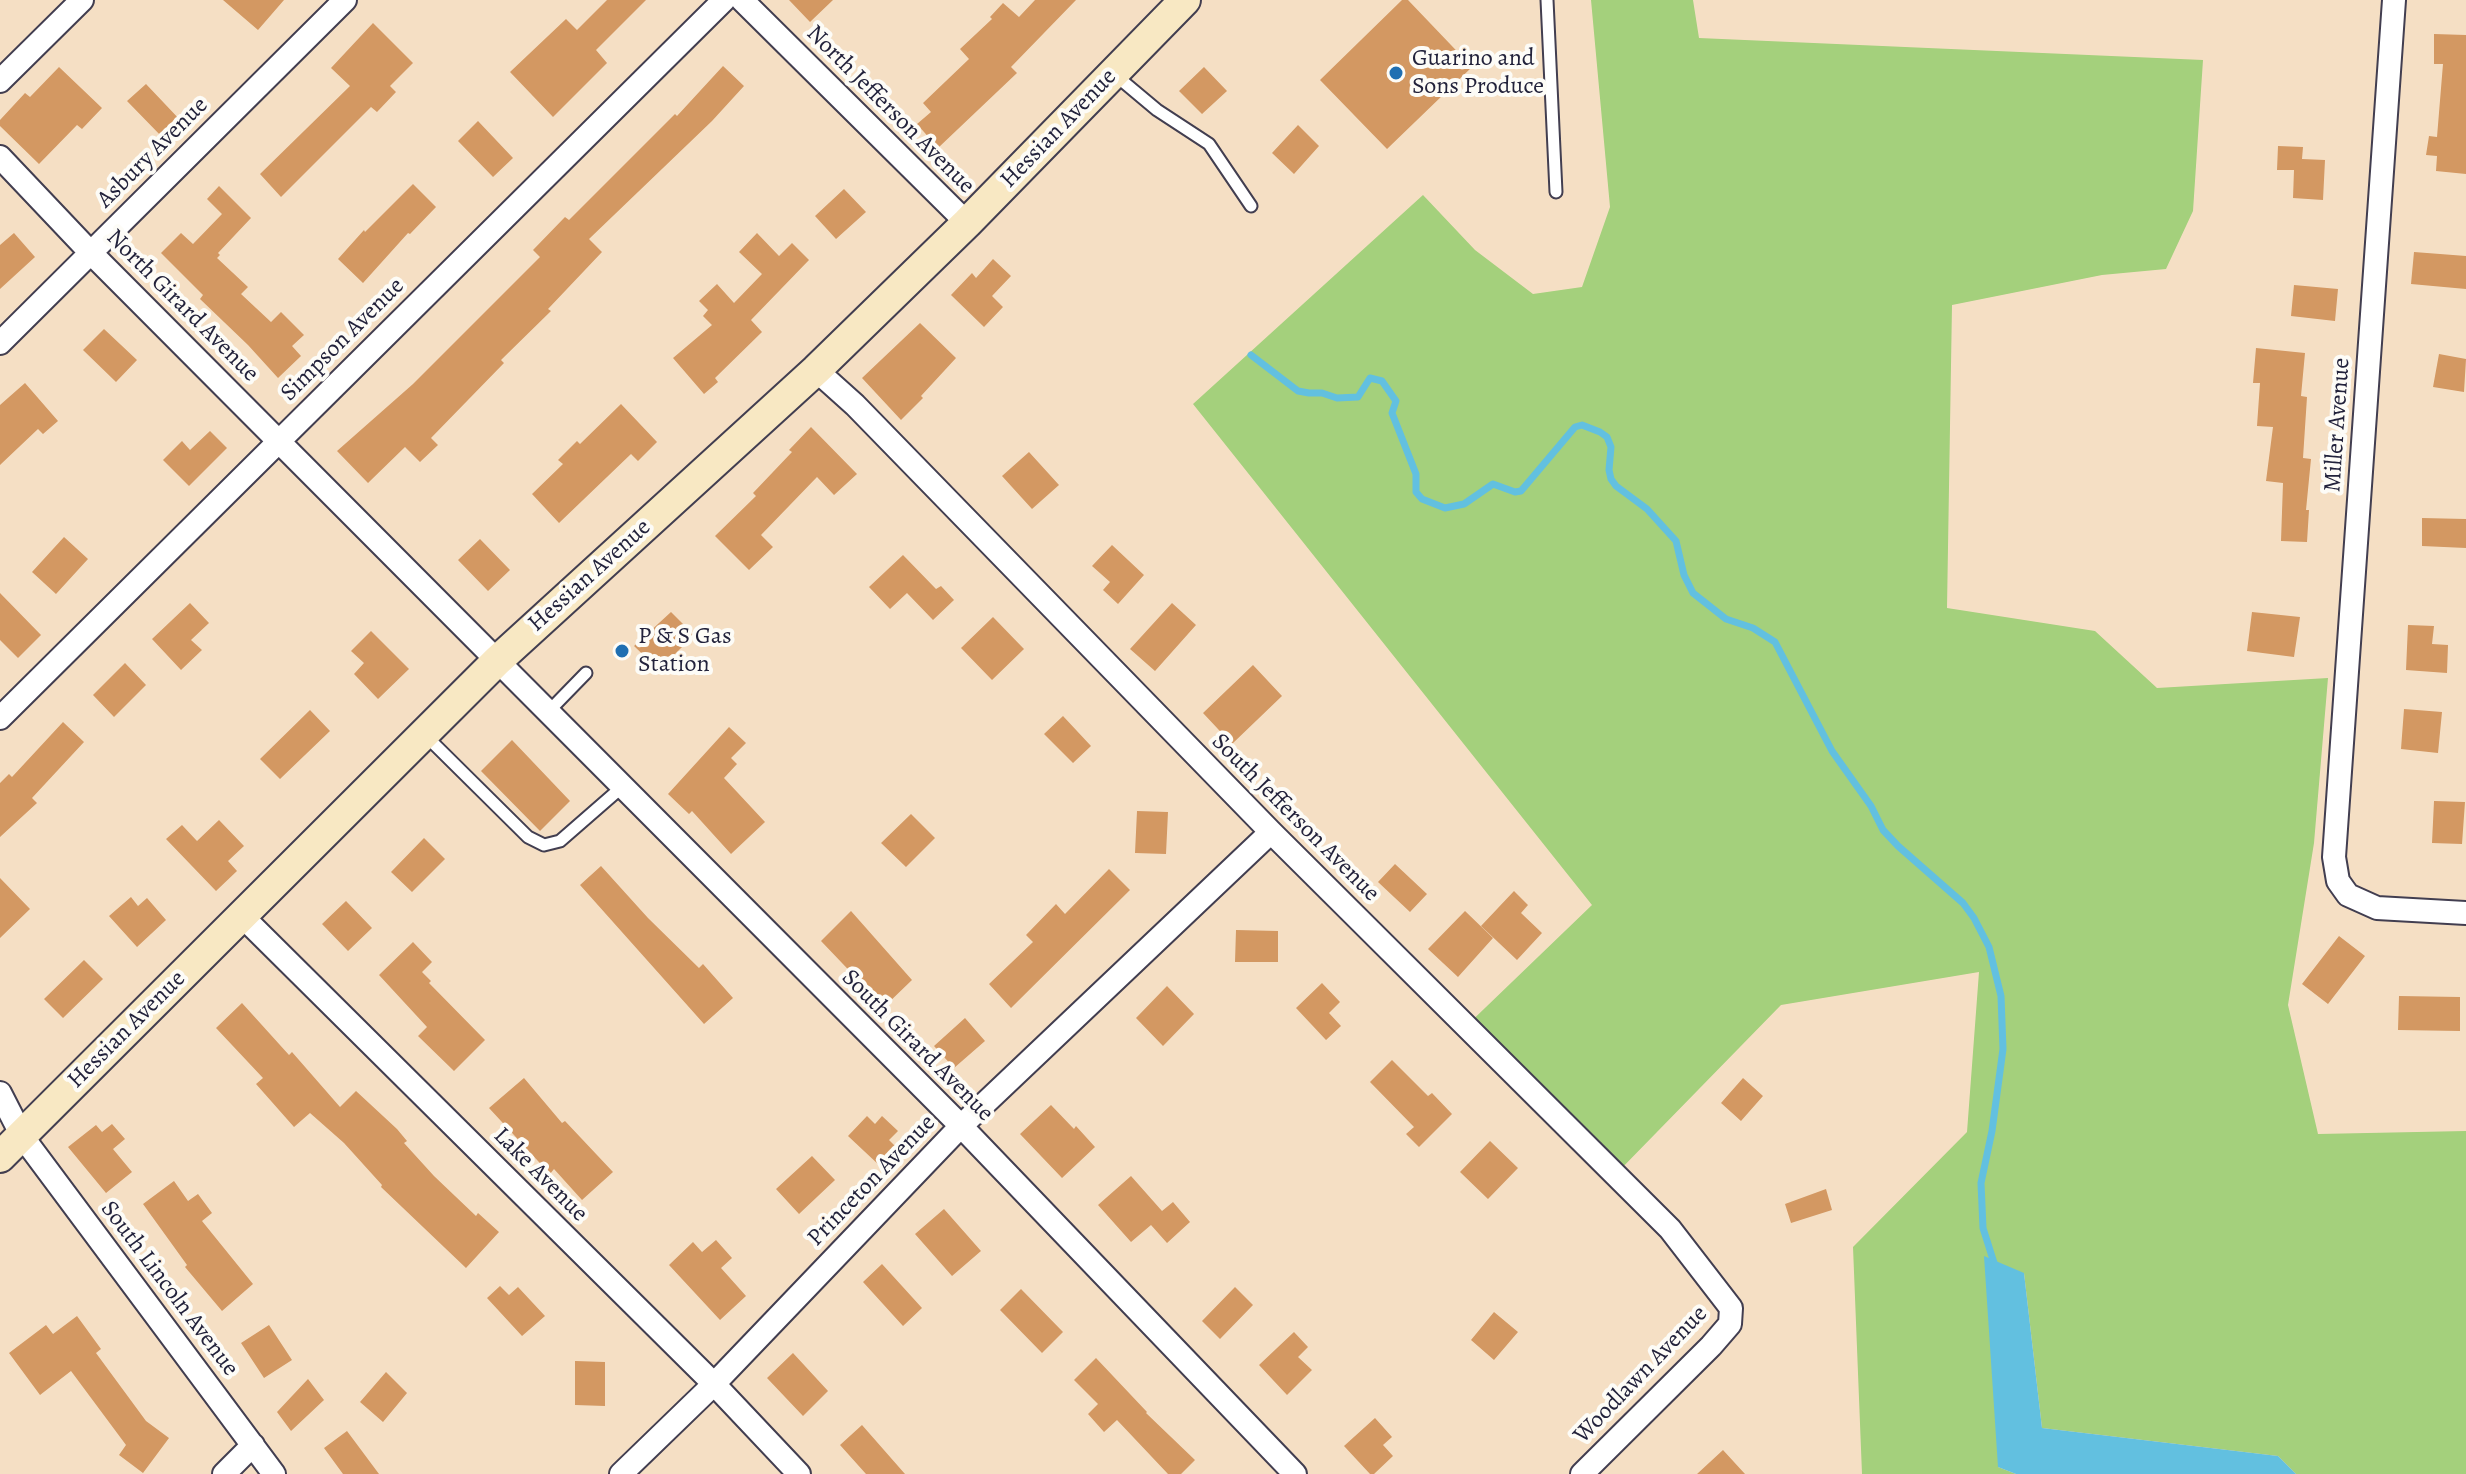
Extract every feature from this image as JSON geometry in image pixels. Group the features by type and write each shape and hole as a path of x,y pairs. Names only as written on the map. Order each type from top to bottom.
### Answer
{"main road":[{"name":"Hessian Avenue","path":"0,1157 497,661 816,370 967,223 1185,0"}],"street":[{"path":"0,81 82,0"},
{"name":"Asbury Avenue","path":"0,343 345,0"},
{"name":"Simpson Avenue","path":"0,718 724,0"},
{"name":"North Jefferson Avenue","path":"742,0 967,223"},
{"name":"Miller Avenue","path":"2394,0 2335,853 2338,881 2348,895 2377,908 2466,913"},
{"name":"North Girard Avenue","path":"0,157 90,252 497,661"},
{"name":"South Jefferson Avenue","path":"816,370 855,405 1271,832 1670,1229 1731,1308"},
{"name":"South Girard Avenue","path":"497,661 961,1126 1295,1474"},
{"name":"Princeton Avenue","path":"621,1474 714,1384 961,1126 1271,832"},
{"name":"Lake Avenue","path":"241,915 714,1384 799,1474"},
{"name":"South Lincoln Avenue","path":"0,1093 22,1136 274,1474"},
{"name":"Woodlawn Avenue","path":"1582,1474 1711,1346 1730,1324 1731,1308"},
{"path":"224,1474 253,1445"}],"lane":[{"path":"1547,0 1556,192"},
{"path":"1113,73 1157,110 1209,144 1251,206"},
{"path":"548,712 586,673"},
{"path":"424,734 528,837 544,845 560,841 622,787"}],"green space":[{"path":"1591,0 1693,0 1699,38 2203,60 2193,211 2166,269 2102,275 1952,305 1947,608 2095,631 2157,688 2328,678 2314,843 2288,1005 2318,1134 2466,1131 2466,1474 2296,1474 2278,1456 2042,1428 2024,1273 1998,1467 2016,1474 1862,1474 1853,1247 1967,1132 1979,972 1781,1005 1615,1175 1459,1033 1592,905 1193,404 1423,195 1475,250 1533,294 1582,287 1610,207"}],"water":[{"path":"1984,1256 2024,1273 2042,1428 2278,1456 2296,1474 2016,1474 1998,1467"}],"building":[{"path":"223,0 284,0 258,30"},
{"path":"607,0 646,0 596,50 607,63 553,117 510,72 566,19 577,30"},
{"path":"789,0 833,0 810,22"},
{"path":"1035,0 1076,0 1011,67 1017,73 938,148 917,124 931,112 923,103 969,59 960,49 992,19 990,17 1003,3 1019,17"},
{"name":"Guarino and Sons Produce","path":"1402,0 1408,0 1472,67 1387,149 1320,80"},
{"path":"373,23 413,63 390,86 396,92 377,112 371,107 281,197 260,174 350,86 331,68"},
{"path":"2434,34 2466,35 2466,174 2436,171 2437,156 2426,155 2429,136 2437,137 2443,64 2434,64"},
{"path":"723,66 744,86 712,121 589,239 602,252 548,309 551,311 501,360 504,363 431,438 438,445 420,462 405,447 368,483 337,451 413,384 540,257 533,250 565,217 569,220 675,114 677,116"},
{"path":"59,67 102,108 82,129 77,125 39,164 0,126 0,120 25,93 30,97"},
{"path":"1204,67 1227,91 1202,114 1179,91"},
{"path":"146,84 182,122 164,139 127,101"},
{"path":"478,121 513,158 493,177 458,141"},
{"path":"1298,125 1319,146 1294,174 1272,153"},
{"path":"2278,146 2303,147 2302,159 2325,160 2323,200 2293,198 2294,170 2277,170"},
{"path":"413,184 436,207 363,283 338,259"},
{"path":"219,186 251,218 218,253 217,258 248,287 241,294 271,322 281,312 304,335 292,346 301,356 278,378 200,299 203,295 161,253 181,233 193,244 222,214 207,199"},
{"path":"844,189 866,212 836,239 815,216"},
{"path":"14,233 35,257 0,289 0,245"},
{"path":"757,233 779,256 792,243 809,260 751,320 762,332 715,378 718,382 704,394 673,358 712,325 703,316 708,310 699,301 717,284 734,303 762,274 739,252"},
{"path":"2414,252 2466,256 2466,289 2411,284"},
{"path":"993,259 1011,276 992,296 1003,307 984,327 951,295 972,273 976,278"},
{"path":"2294,285 2338,289 2335,321 2291,316"},
{"path":"920,323 956,358 901,420 862,378"},
{"path":"104,329 137,360 116,382 83,350"},
{"path":"2256,348 2305,353 2301,396 2307,397 2303,458 2311,459 2306,510 2309,510 2307,542 2281,541 2283,483 2266,481 2273,427 2257,426 2260,383 2253,383"},
{"path":"2439,354 2466,359 2464,392 2433,387"},
{"path":"25,383 58,421 43,434 38,429 0,465 0,405"},
{"path":"621,404 657,442 638,461 631,454 559,523 532,494 563,464 558,460 577,441 580,444"},
{"path":"811,427 857,474 834,495 817,477 761,535 773,547 749,570 715,536 756,496 753,493"},
{"path":"210,431 227,448 189,486 163,460 182,441 190,450"},
{"path":"1029,452 1059,485 1032,509 1002,476"},
{"path":"2422,518 2466,519 2466,548 2422,546"},
{"path":"64,537 88,559 56,594 32,572"},
{"path":"480,539 510,570 488,591 458,560"},
{"path":"1112,545 1144,575 1118,604 1103,590 1110,582 1092,566"},
{"path":"903,555 936,589 941,586 954,600 933,620 907,593 890,609 869,587"},
{"path":"0,593 41,635 18,658 0,640"},
{"path":"190,603 209,623 191,640 202,650 181,670 152,639"},
{"path":"1172,603 1196,625 1155,671 1130,649"},
{"path":"671,612 694,635 659,670 634,646"},
{"path":"2252,612 2300,617 2294,657 2247,651"},
{"path":"993,617 1024,649 992,680 961,648"},
{"path":"2408,625 2434,626 2432,644 2448,645 2447,673 2406,670"},
{"path":"371,631 409,669 378,699 354,674 364,663 351,651"},
{"path":"125,663 146,685 114,717 93,695"},
{"path":"1253,665 1282,696 1232,744 1203,713"},
{"path":"2404,709 2442,712 2438,753 2401,749"},
{"path":"310,710 330,731 280,779 260,759"},
{"path":"1063,716 1091,746 1073,763 1044,734"},
{"path":"63,722 84,742 32,798 37,803 0,837 0,783 9,774 12,777"},
{"path":"729,727 746,743 731,758 737,764 724,778 765,822 731,854 692,811 689,814 668,794"},
{"path":"512,740 570,801 540,831 481,771"},
{"path":"2434,801 2465,802 2462,844 2432,843"},
{"path":"1137,811 1168,812 1166,854 1135,853"},
{"path":"911,814 935,838 906,867 881,843"},
{"path":"219,820 244,846 228,861 237,871 216,891 166,839 182,825 197,841"},
{"path":"424,838 445,859 412,892 391,872"},
{"path":"1395,864 1427,894 1410,912 1378,882"},
{"path":"601,866 648,918 699,968 703,964 733,998 704,1024 580,885"},
{"path":"1109,869 1130,890 1011,1008 989,984 1033,942 1026,935 1056,904 1065,914"},
{"path":"0,878 30,909 0,938"},
{"path":"1514,891 1528,905 1521,913 1542,933 1517,960 1481,926"},
{"path":"131,897 138,906 147,898 166,920 137,947 109,916"},
{"path":"346,901 372,928 348,951 322,924"},
{"path":"851,911 912,980 884,1007 821,941"},
{"path":"1465,911 1493,938 1458,977 1428,949"},
{"path":"1236,930 1278,931 1278,962 1235,962"},
{"path":"2339,936 2365,956 2328,1004 2302,984"},
{"path":"413,942 432,962 422,972 431,981 429,983 485,1040 454,1071 418,1036 427,1027 379,975"},
{"path":"84,960 103,979 63,1018 44,999"},
{"path":"1322,983 1340,1002 1329,1013 1341,1026 1326,1040 1296,1008"},
{"path":"1167,986 1194,1014 1163,1046 1136,1018"},
{"path":"2399,996 2460,997 2460,1031 2398,1030"},
{"path":"242,1003 289,1055 292,1052 340,1107 356,1091 397,1129 407,1141 404,1143 434,1176 476,1216 478,1213 499,1232 466,1268 381,1187 344,1143 310,1113 294,1127 256,1084 263,1078 216,1028"},
{"path":"965,1018 985,1041 954,1068 934,1046"},
{"path":"1392,1060 1428,1096 1432,1093 1452,1114 1419,1147 1406,1134 1414,1127 1370,1082"},
{"path":"524,1078 562,1123 565,1121 613,1172 582,1200 554,1169 550,1174 489,1108"},
{"path":"1743,1078 1763,1096 1741,1121 1721,1103"},
{"path":"1051,1105 1095,1147 1062,1178 1020,1134"},
{"path":"867,1116 875,1124 882,1116 898,1131 889,1140 897,1148 880,1166 848,1136"},
{"path":"112,1124 125,1139 113,1149 132,1172 106,1193 68,1147 96,1125 102,1132"},
{"path":"1490,1141 1518,1168 1488,1199 1460,1172"},
{"path":"812,1156 835,1180 799,1214 776,1189"},
{"path":"1131,1176 1162,1211 1173,1202 1190,1222 1167,1243 1151,1225 1131,1242 1098,1205"},
{"path":"174,1181 188,1201 198,1194 212,1213 202,1221 253,1284 222,1311 185,1267 187,1265 143,1204"},
{"path":"1826,1189 1832,1210 1791,1223 1785,1204"},
{"path":"944,1209 981,1251 952,1276 915,1234"},
{"path":"716,1240 732,1258 721,1268 746,1296 720,1320 669,1265 693,1242 702,1252"},
{"path":"882,1264 922,1308 903,1326 863,1282"},
{"path":"500,1286 509,1295 518,1287 545,1316 522,1336 487,1298"},
{"path":"1235,1287 1253,1305 1220,1339 1202,1321"},
{"path":"1021,1289 1063,1332 1042,1353 1000,1310"},
{"path":"1494,1312 1518,1332 1494,1360 1471,1340"},
{"path":"77,1316 101,1349 96,1353 146,1421 169,1438 143,1473 119,1455 126,1445 71,1371 40,1395 9,1353 46,1325 53,1334"},
{"path":"269,1325 292,1360 264,1378 241,1343"},
{"path":"1294,1332 1308,1347 1298,1357 1312,1370 1287,1395 1259,1365"},
{"path":"793,1353 828,1391 803,1416 767,1378"},
{"path":"1096,1358 1146,1413 1195,1460 1181,1474 1168,1474 1117,1420 1104,1432 1088,1414 1098,1404 1074,1380"},
{"path":"575,1361 605,1362 605,1406 575,1405"},
{"path":"386,1372 407,1393 383,1422 360,1402"},
{"path":"308,1379 324,1400 291,1431 277,1412"},
{"path":"1375,1418 1392,1437 1383,1445 1393,1456 1374,1474 1370,1474 1344,1446"},
{"path":"862,1425 905,1474 866,1474 840,1445"},
{"path":"347,1431 379,1474 343,1474 324,1448"},
{"path":"1723,1450 1745,1474 1697,1474"}],"waterway":[{"path":"1251,355 1298,391 1337,398 1358,397 1370,378 1382,381 1396,401 1392,413 1416,474 1416,492 1422,499 1445,508 1464,504 1493,484 1515,492 1521,491 1575,427 1582,425 1600,432 1607,437 1611,447 1611,479 1647,509 1676,541 1684,575 1693,593 1726,619 1753,628 1775,642 1832,751 1871,806 1883,830 1963,903 1989,947 2001,996 2003,1049 1992,1131 1981,1183 1983,1228 1995,1266"}],"place":[{"name":"Guarino and Sons Produce","path":"1396,73"},
{"name":"P & S Gas Station","path":"622,651"}]}
